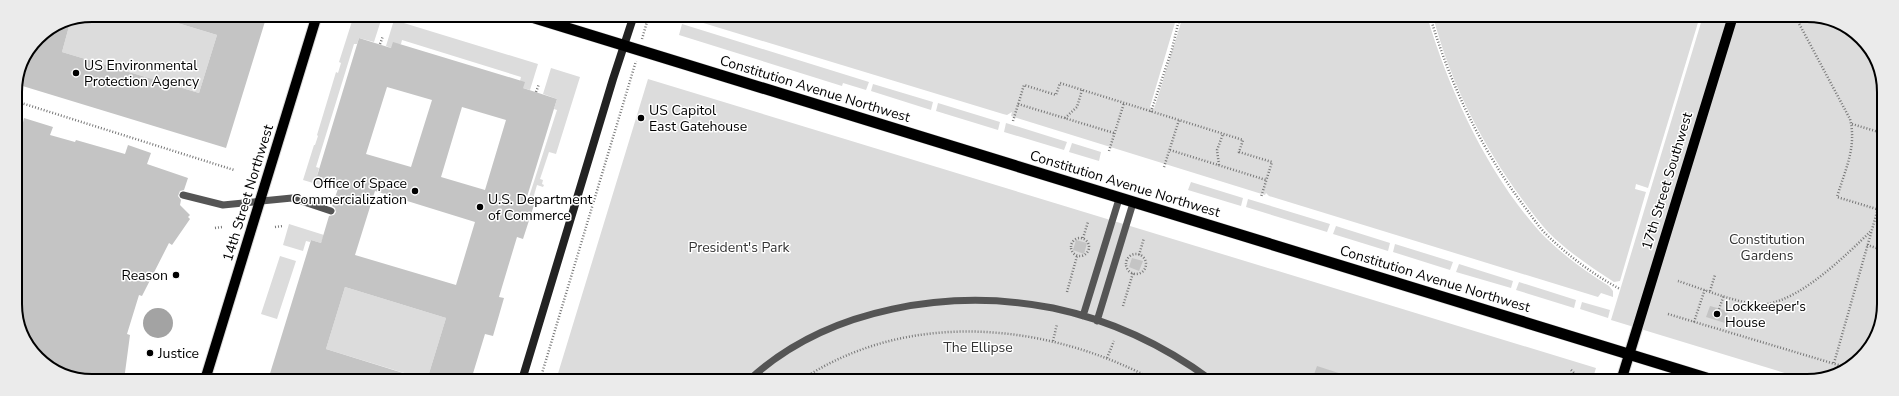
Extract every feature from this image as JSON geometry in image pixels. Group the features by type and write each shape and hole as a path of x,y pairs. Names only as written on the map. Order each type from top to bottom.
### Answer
{"highway":[{"name":"Constitution Avenue Northwest","path":"547,22 1693,374"}],"main road":[{"name":"14th Street Northwest","path":"207,374 315,22"},
{"path":"524,374 632,22"},
{"name":"17th Street Southwest","path":"1623,374 1731,22"}],"lane":[{"path":"183,195 222,205 292,198 331,211"},
{"path":"1083,316 1119,198"},
{"path":"1097,321 1133,203"},
{"path":"756,374 770,363 807,340 847,322 872,314 928,303 994,302 1053,308 1083,316 1124,330 1151,343 1190,365 1203,374"}],"path":[{"path":"1151,112 1172,49 1179,22"},
{"path":"1432,22 1462,102 1486,149 1509,186 1548,236 1595,274 1620,289"},
{"path":"1798,22 1851,124 1853,144 1837,197 1877,209 1834,363"},
{"path":"380,44 383,36"},
{"path":"1013,121 1024,85 1056,95 1060,83 1243,140 1239,152 1272,162 1261,197"},
{"path":"536,92 539,84"},
{"path":"1065,118 1077,107 1082,90"},
{"path":"542,374 627,94"},
{"path":"22,103 234,170"},
{"path":"1109,151 1124,103"},
{"path":"1018,104 1114,133"},
{"path":"1164,167 1178,120"},
{"path":"1851,124 1877,132"},
{"path":"1219,166 1217,150 1223,134"},
{"path":"1169,150 1266,180"},
{"path":"1083,238 1088,222"},
{"path":"275,227 283,226"},
{"path":"216,228 222,227"},
{"path":"1678,281 1745,302 1766,305 1811,283 1832,267 1871,231"},
{"path":"1083,238 1089,243 1089,249 1083,256 1077,256 1072,253 1071,244 1075,239 1083,238"},
{"path":"1139,255 1144,238"},
{"path":"1867,245 1877,248"},
{"path":"1132,255 1139,255 1144,258 1145,267 1139,273 1133,273 1128,269 1127,260 1132,255"},
{"path":"1067,292 1077,256"},
{"path":"1123,306 1133,273"},
{"path":"1710,291 1715,275"},
{"path":"1694,322 1705,289"},
{"path":"1719,309 1724,295"},
{"path":"1668,314 1841,366"},
{"path":"1053,341 1057,324"},
{"path":"811,374 827,364 882,343 930,334 968,331 993,332 1053,341 1107,358 1141,374"},
{"path":"1107,358 1114,341"},
{"path":"1571,370 1575,374"}],"green space":[{"path":"88,22 174,22 217,35 199,93 62,52 69,26"},
{"path":"352,22 380,22 374,42 359,38 357,44 354,44 316,167 319,168 317,176 340,183 337,190 303,180 318,136 317,135 336,72 338,73 341,63 339,62"},
{"path":"393,22 401,22 538,64 530,90 523,88 520,81 521,77 402,40 401,44 391,48 386,46"},
{"path":"700,22 1175,22 1150,107 1154,109 1181,22 1429,22 1459,102 1487,158 1504,184 1521,209 1540,232 1573,261 1609,286 1613,291 1613,297 1601,293 1598,297 1269,196 1266,193 1265,195 1017,118 1011,116 1012,112 1007,115"},
{"path":"1435,22 1698,22 1648,188 1636,184 1635,189 1646,192 1620,281 1614,282 1572,253 1548,232 1522,199 1494,157 1469,112 1448,64"},
{"name":"Constitution Gardens","path":"1701,22 1807,22 1825,24 1842,31 1856,43 1868,57 1872,65 1877,88 1877,304 1876,317 1870,335 1860,350 1853,357 1834,369 1811,374 1788,374 1611,320"},
{"path":"682,24 869,82 866,90 843,83 842,86 679,35"},
{"path":"551,68 580,77 556,154 549,152 540,179 543,180 542,184 544,185 543,187 537,185 532,202 528,200 557,110 554,109 557,99 543,94"},
{"name":"President's Park","path":"648,79 1596,368 1594,374 558,374"},
{"path":"873,84 933,102 931,110 871,91"},
{"path":"938,103 1000,122 998,130 936,111"},
{"path":"1006,123 1067,142 1064,150 1004,132"},
{"path":"1072,143 1101,152 1099,161 1069,152"},
{"path":"1191,182 1243,198 1241,206 1188,190"},
{"path":"1248,199 1330,224 1327,232 1246,207"},
{"path":"289,224 324,235 321,243 311,240 310,242 306,241 303,251 283,245"},
{"path":"1336,226 1390,243 1388,251 1333,234"},
{"path":"1395,244 1453,262 1450,270 1393,252"},
{"path":"280,256 296,261 277,319 261,314"},
{"path":"1459,264 1513,281 1511,288 1456,272"},
{"path":"1519,282 1576,300 1574,308 1516,290"},
{"path":"345,287 446,318 429,374 407,374 326,349"},
{"path":"1582,302 1610,310 1608,318 1580,309"}],"shaded area":[{"path":"158,308 169,312 173,323 169,334 158,338 147,334 143,323 147,312"}],"building":[{"name":"US Environmental Protection Agency","path":"174,22 265,22 226,148 23,86 27,65 39,46 57,31 69,26 62,52 199,93 217,35"},
{"name":"U.S. Department of Commerce","path":"359,38 391,48 393,42 525,82 523,88 557,99 526,200 535,202 523,239 517,237 499,297 504,298 493,336 485,334 473,374 429,374 446,318 345,287 326,349 406,374 270,374 311,240 321,243 329,216 334,215 336,212 335,208 332,206 340,183 317,176","holes":["387,87 432,100 411,167 366,154","462,107 506,120 485,190 441,177","375,191 475,222 456,285 355,255"]},
{"path":"24,118 53,127 50,135 75,142 76,140 125,154 128,145 151,153 147,164 188,178 184,190 180,191 178,196 181,200 180,205 190,215 188,217 190,219 172,245 169,243 142,296 139,295 127,334 130,335 125,374 92,374 74,372 61,367 46,357 29,335 23,317 22,308 22,127"},
{"path":"1076,240 1087,243 1084,254 1073,250"},
{"path":"1132,258 1143,261 1139,271 1129,267"},
{"name":"Lockkeeper's House","path":"1710,306 1728,311 1725,323 1706,317"},
{"path":"1317,366 1342,374 1314,374"}],"place":[{"name":"US Environmental Protection Agency","path":"76,73"},
{"name":"US Capitol East Gatehouse","path":"641,118"},
{"name":"Office of Space Commercialization","path":"415,191"},
{"name":"U.S. Department of Commerce","path":"480,207"},
{"name":"Reason","path":"176,275"},
{"name":"Lockkeeper's House","path":"1717,314"},
{"name":"Justice","path":"150,353"}],"park label":[{"name":"The Ellipse","path":"978,347"}]}
